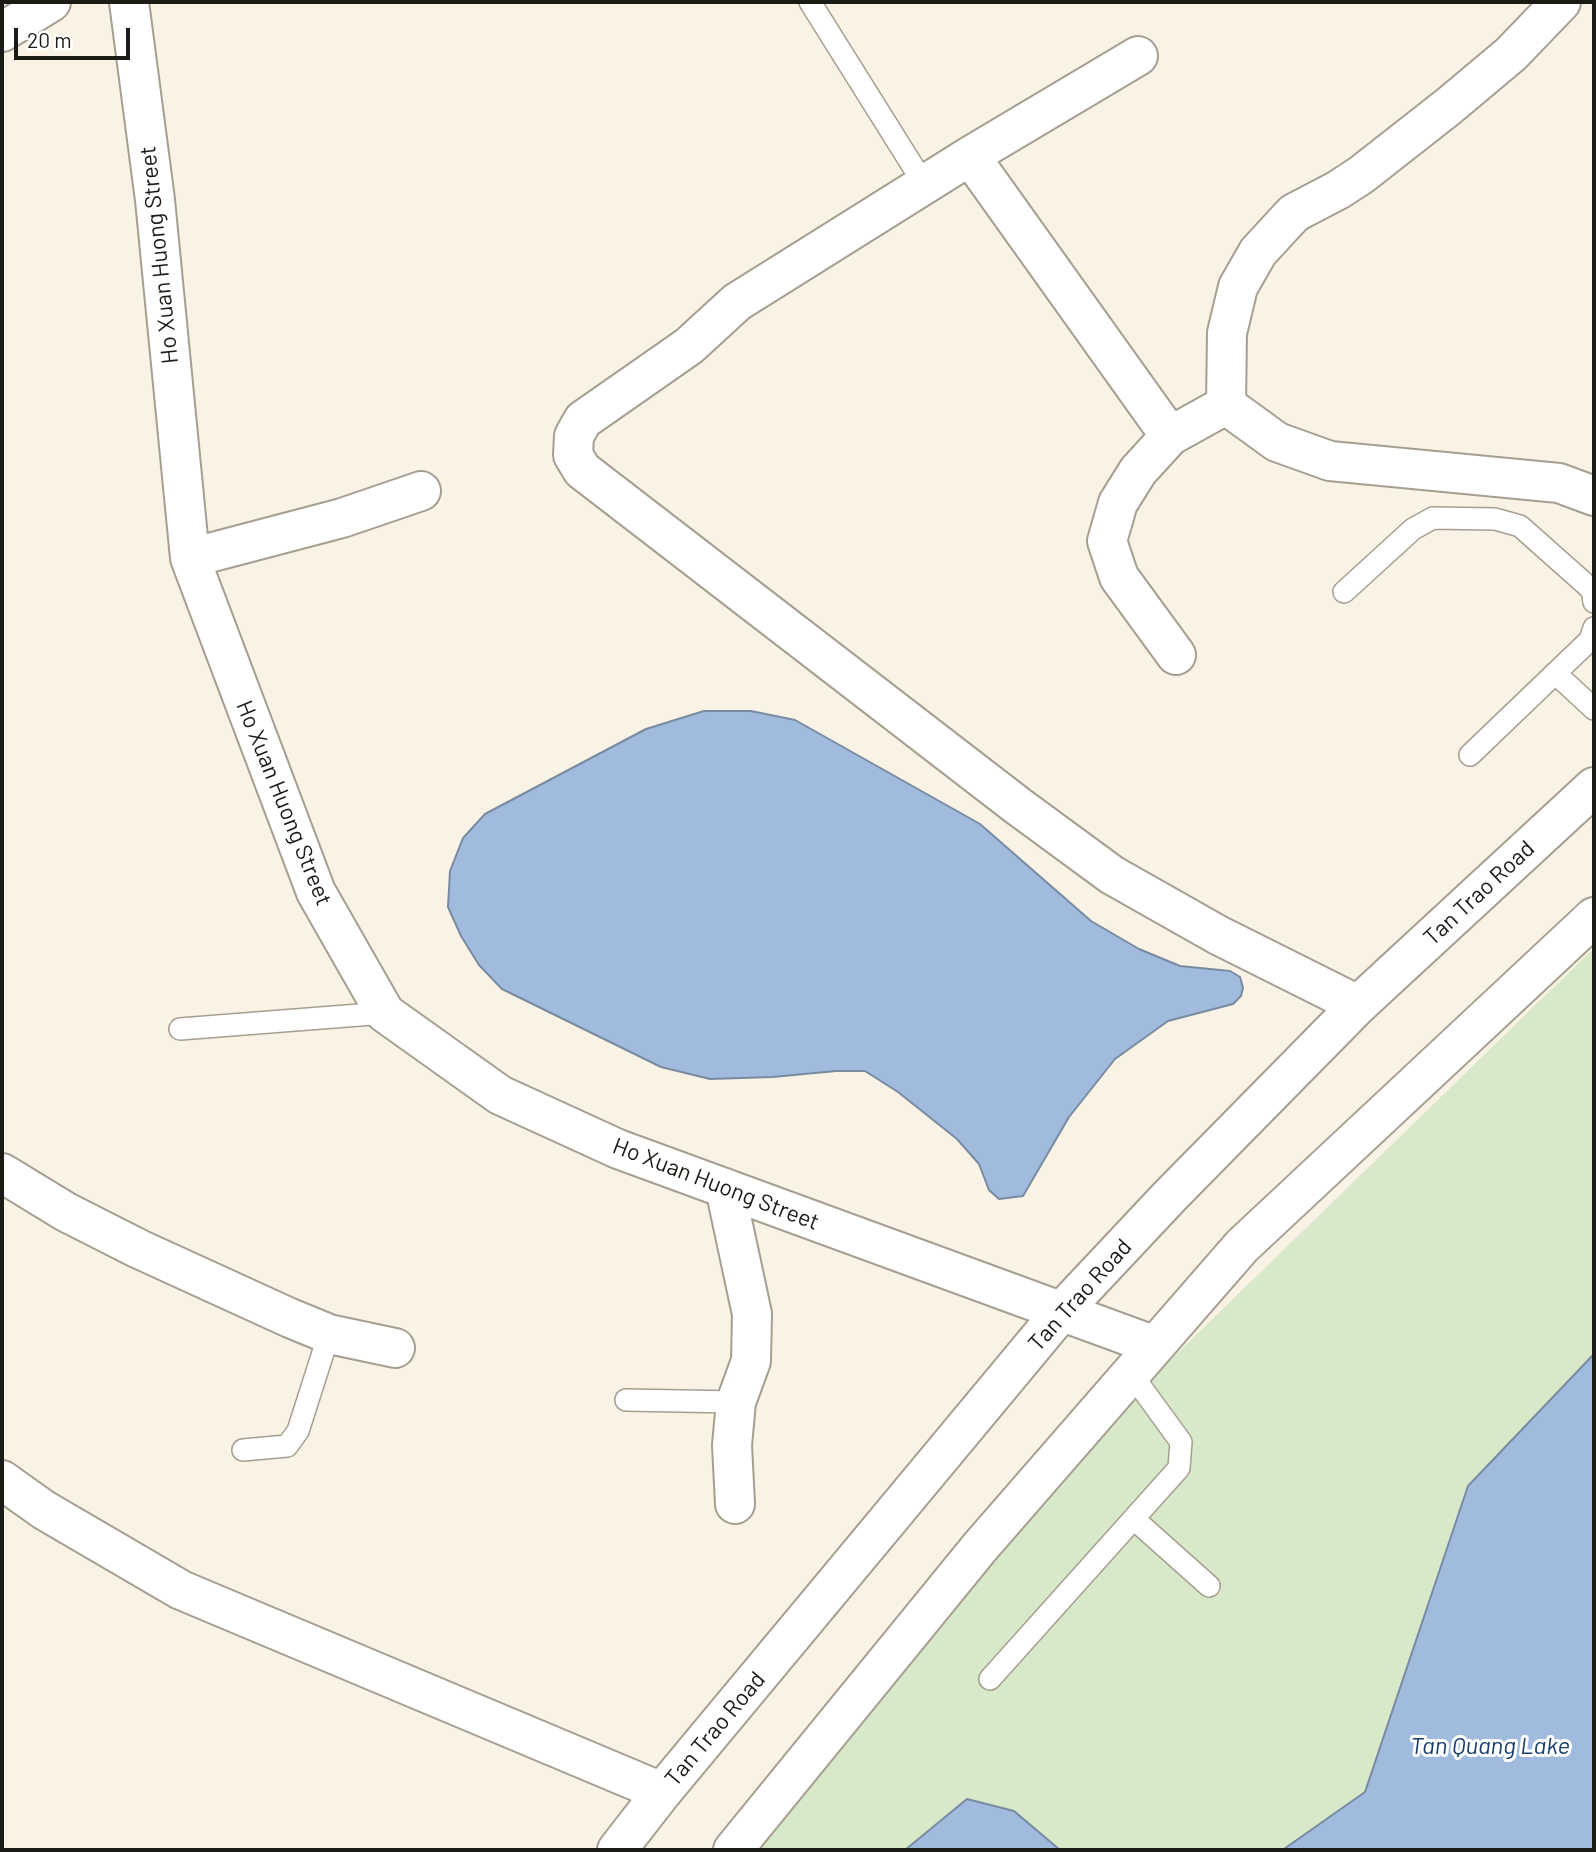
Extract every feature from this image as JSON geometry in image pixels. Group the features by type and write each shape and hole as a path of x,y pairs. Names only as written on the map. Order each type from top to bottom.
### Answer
{"street":[{"path":"2,32 51,2"},
{"name":"Ho Xuan Huong Street","path":"129,2 155,200 190,558 316,892 385,1013 500,1095 618,1149 1061,1312 1141,1359"},
{"path":"1226,405 1227,333 1238,287 1258,252 1294,213 1361,175 1459,98 1511,54 1561,2"},
{"path":"1138,56 924,184 737,302 689,346 583,420 574,436 573,455 582,471 1018,806 1112,874 1218,935 1358,1005"},
{"path":"970,156 1170,436"},
{"path":"1176,655 1119,576 1107,541 1118,503 1138,471 1170,436 1226,405"},
{"path":"1226,405 1277,442 1330,461 1559,483 1594,496"},
{"path":"190,558 342,518 421,491"},
{"name":"Tan Trao Road","path":"617,1850 662,1792 1061,1312 1170,1196 1358,1005 1594,787"},
{"path":"733,1850 980,1547 1242,1246 1594,916"},
{"path":"2,1173 66,1212 139,1249 290,1318 329,1334 395,1348"},
{"path":"726,1188 752,1314 751,1361 736,1402 732,1445 735,1504"},
{"path":"2,1480 44,1510 181,1590 662,1792"}],"lane":[{"path":"810,2 924,184"},
{"path":"1344,592 1413,529 1433,518 1494,519 1520,526 1592,590 1594,602"},
{"path":"1470,755 1590,640 1594,628"},
{"path":"1555,673 1594,709"},
{"path":"180,1029 385,1013"},
{"path":"243,1450 287,1446 298,1431 329,1334"},
{"path":"990,1679 1179,1468 1181,1442 1141,1359"},
{"path":"626,1400 736,1402"},
{"path":"1133,1519 1209,1586"}],"green space":[{"path":"1594,948 1594,1850 746,1850 978,1547"}],"water":[{"path":"704,711 751,711 795,720 980,824 1091,921 1139,949 1180,966 1230,971 1240,977 1243,988 1241,996 1233,1004 1168,1021 1115,1059 1069,1117 1023,1196 999,1199 989,1190 979,1164 957,1139 898,1092 865,1071 710,1079 661,1067 502,989 479,965 461,936 448,907 450,871 463,838 485,814 646,729"},
{"name":"Tan Quang Lake","path":"1594,1354 1594,1850 1271,1850 1284,1849 1365,1792 1468,1486"},
{"path":"967,1799 1014,1811 1060,1850 905,1850"}]}
